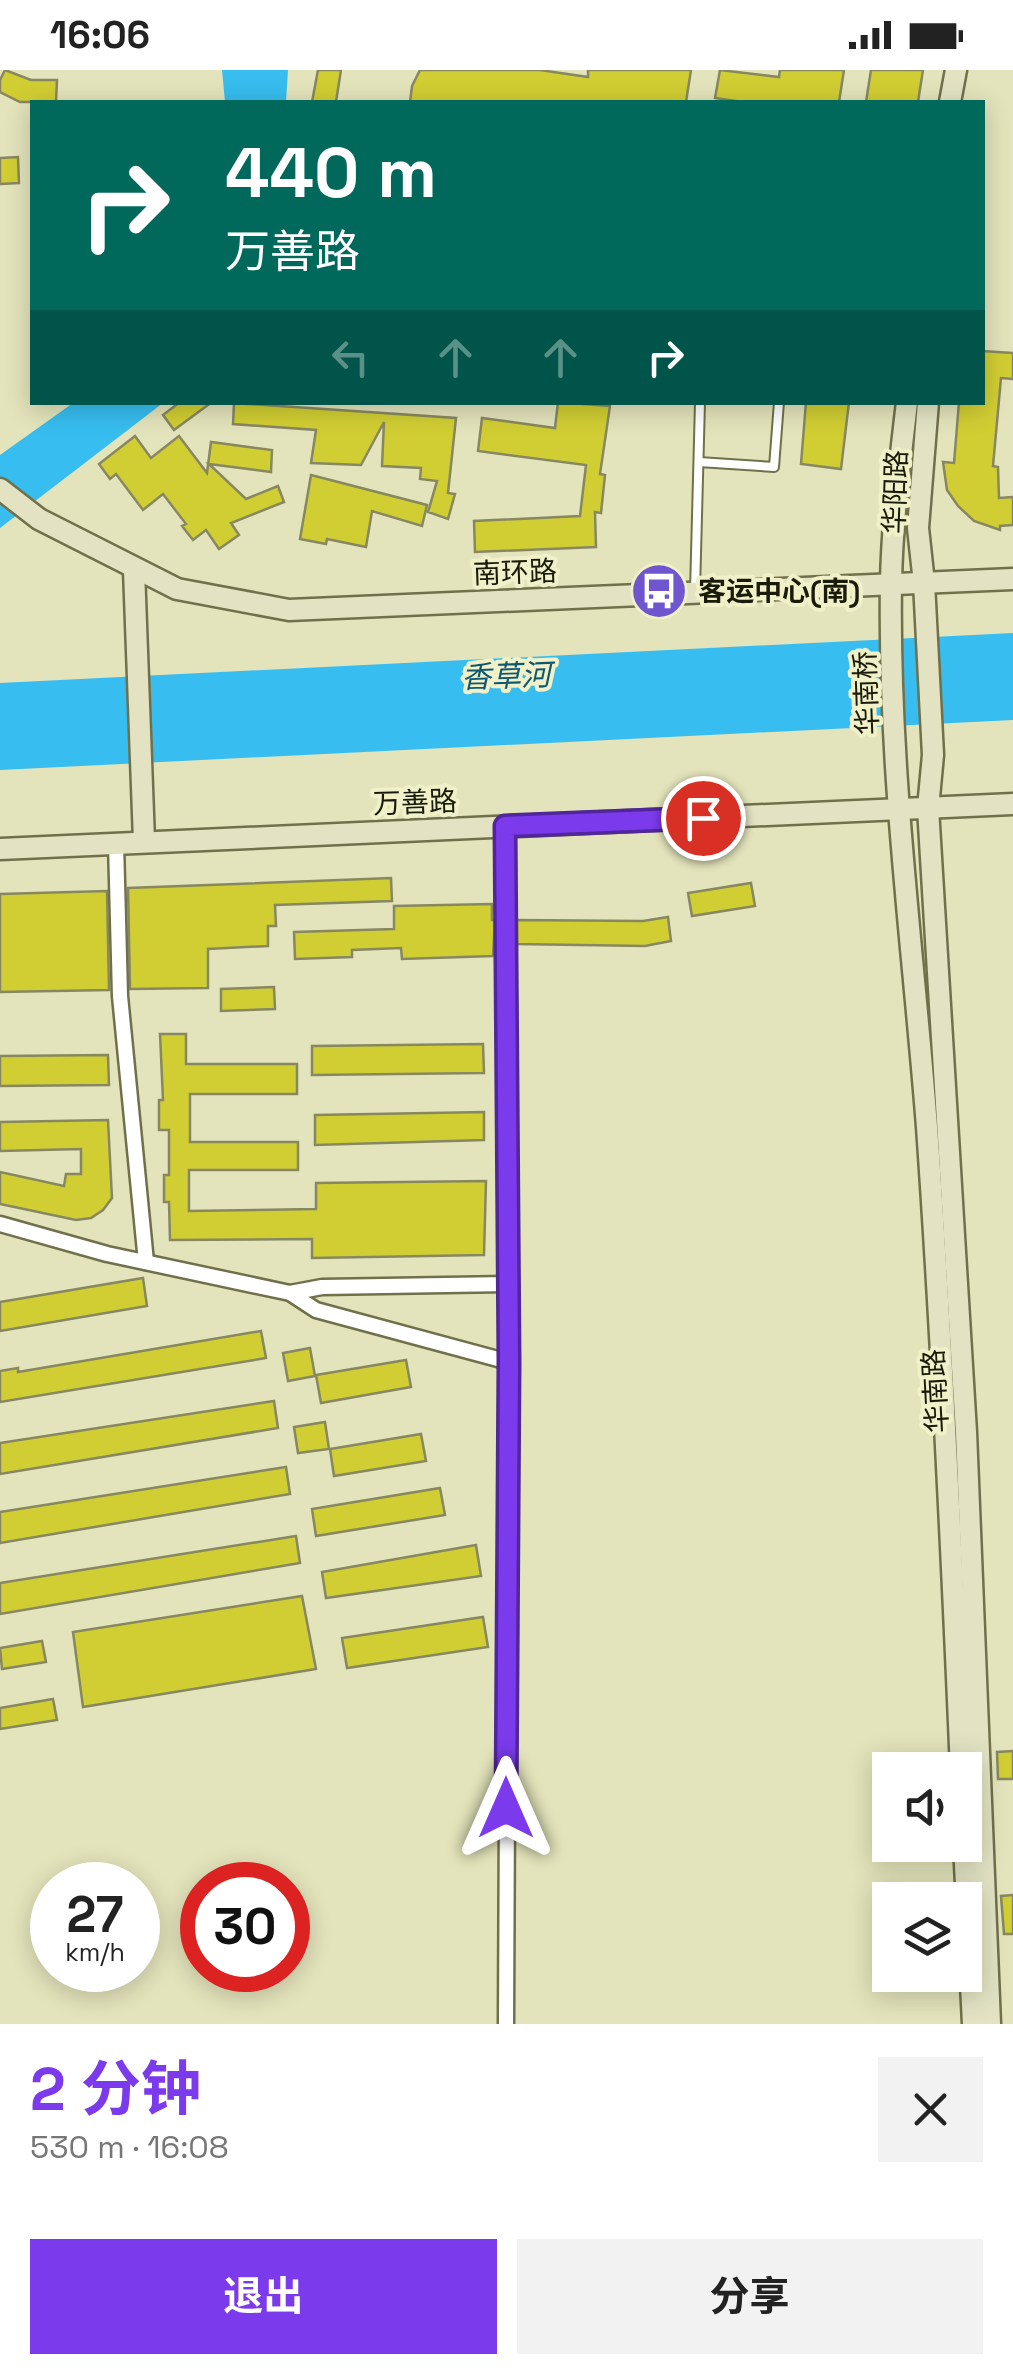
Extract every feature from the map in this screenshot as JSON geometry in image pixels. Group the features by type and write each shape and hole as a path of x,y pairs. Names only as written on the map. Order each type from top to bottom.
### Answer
{"main road":[{"path":"950,100 956,70"},
{"path":"961,100 966,70"},
{"path":"891,584 907,405"},
{"name":"华阳路","path":"924,583 918,528 928,405"},
{"name":"南环路","path":"0,489 38,518 177,589 289,610 1013,579"},
{"path":"134,570 144,842"},
{"name":"华南路","path":"924,583 933,755 928,808 966,1432 990,2024"},
{"name":"华南桥","path":"891,584 896,759"},
{"name":"华南路","path":"896,759 942,1364 960,1752"},
{"name":"万善路","path":"0,849 1013,804"},
{"path":"965,1862 973,2024"}],"street":[{"path":"505,826 509,1362 506,2024"},
{"path":"116,843 120,996 146,1262"},
{"path":"0,1224 146,1262 290,1293 332,1287 508,1284"},
{"path":"290,1293 316,1310 509,1362"}],"lane":[{"path":"695,592 700,405"},
{"path":"698,462 774,467 779,405"}],"water":[{"path":"222,70 288,70 286,100 225,100"},
{"path":"70,405 160,405 0,528 0,455"},
{"name":"香草河","path":"1013,633 1013,720 0,770 0,683"}],"building":[{"path":"5,70 31,80 57,80 56,100 20,102 0,92"},
{"path":"318,70 341,70 336,100 312,100"},
{"path":"420,70 540,70 588,77 588,70 691,70 686,100 410,100"},
{"path":"720,70 779,77 780,70 844,70 839,100 715,98"},
{"path":"871,70 923,70 918,100 866,100"},
{"path":"18,157 19,183 0,184 0,158"},
{"path":"985,351 1013,353 1013,379 1001,378 993,466 998,467 999,498 1013,497 1013,525 1000,526 1000,530 974,521 958,506 947,490 943,462 954,463 959,405 985,405"},
{"path":"176,405 208,405 174,430 163,415"},
{"path":"234,405 456,418 448,493 455,494 448,519 428,512 437,481 420,479 421,468 382,466 384,422 361,465 311,463 316,430 233,424"},
{"path":"558,405 610,406 600,474 605,475 601,513 595,512 596,547 475,552 474,521 580,516 586,465 478,451 482,418 555,428"},
{"path":"806,405 849,405 841,469 801,464"},
{"path":"135,436 151,458 179,436 207,473 211,442 272,450 271,472 209,464 246,499 278,486 284,502 231,523 239,535 219,549 206,530 193,540 163,494 143,510 116,474 110,479 99,464"},
{"path":"311,475 427,505 422,526 372,511 366,547 327,539 326,544 300,539"},
{"path":"391,878 392,901 275,905 276,926 268,926 268,946 208,949 208,988 130,989 128,888"},
{"path":"751,883 755,906 692,916 688,893"},
{"path":"107,891 109,990 0,992 0,894"},
{"path":"492,904 493,956 402,959 401,948 352,950 352,957 295,959 294,932 394,929 394,906"},
{"path":"668,917 671,941 645,946 516,944 516,920 643,921"},
{"path":"274,987 275,1009 221,1011 221,989"},
{"path":"160,1034 186,1034 186,1064 297,1064 297,1094 190,1094 190,1142 298,1142 298,1170 189,1170 189,1211 316,1209 316,1183 486,1181 484,1255 312,1258 312,1239 170,1240 169,1202 164,1202 164,1175 169,1175 169,1130 159,1130 159,1100 163,1100"},
{"path":"483,1044 484,1073 312,1075 312,1046"},
{"path":"108,1055 109,1085 0,1086 0,1056"},
{"path":"484,1112 484,1140 315,1145 315,1115"},
{"path":"108,1120 112,1198 103,1210 91,1218 76,1220 0,1204 0,1172 64,1186 66,1174 81,1174 81,1149 0,1151 0,1122"},
{"path":"143,1278 147,1306 0,1331 0,1302"},
{"path":"261,1331 266,1358 0,1402 0,1371 18,1368 18,1372"},
{"path":"310,1348 315,1376 288,1381 283,1353"},
{"path":"406,1360 411,1387 321,1403 316,1375"},
{"path":"274,1401 278,1428 0,1474 0,1443"},
{"path":"325,1422 329,1449 298,1453 294,1427"},
{"path":"421,1434 426,1461 334,1476 330,1449"},
{"path":"286,1467 290,1494 0,1543 0,1512"},
{"path":"440,1488 445,1515 316,1536 312,1509"},
{"path":"296,1536 300,1563 0,1614 0,1583"},
{"path":"476,1545 481,1576 326,1598 322,1572"},
{"path":"302,1596 316,1669 83,1707 73,1632"},
{"path":"483,1617 488,1647 347,1668 342,1638"},
{"path":"42,1641 46,1662 2,1669 0,1648"},
{"path":"53,1699 57,1720 0,1729 0,1708"},
{"path":"1013,1751 1013,1779 998,1779 997,1752"},
{"path":"1013,1895 1013,1934 1004,1934 1001,1896"}],"place":[{"name":"客运中心(南)","path":"659,591"}],"route":[{"path":"506,1808 509,1362 505,826 703,818"}]}
